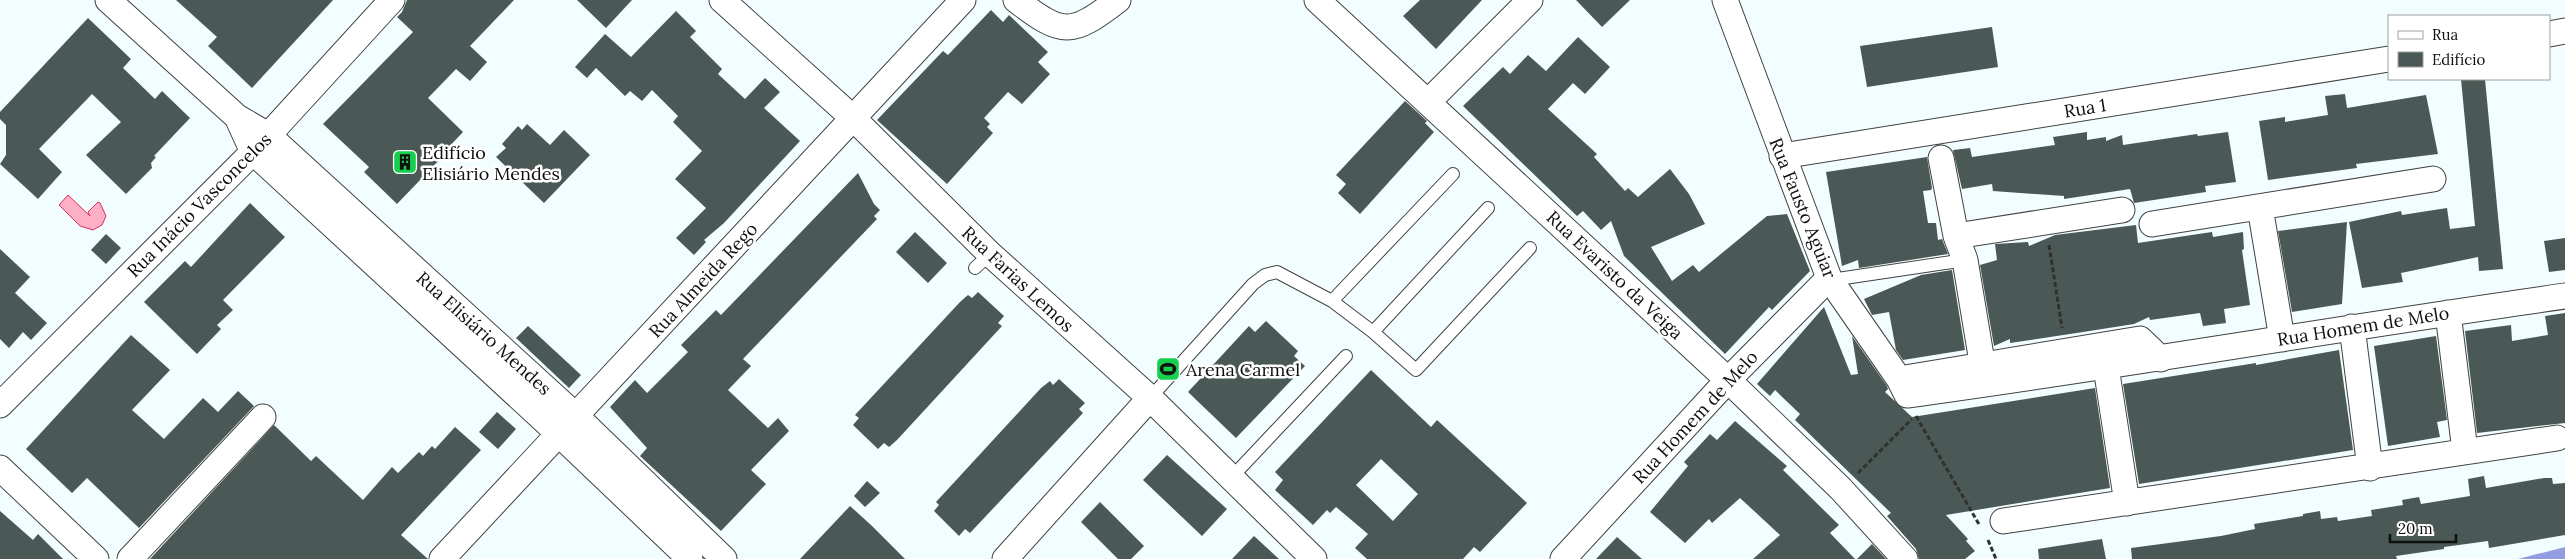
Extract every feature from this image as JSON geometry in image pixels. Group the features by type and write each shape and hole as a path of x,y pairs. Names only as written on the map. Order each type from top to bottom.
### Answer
{"street":[{"name":"Rua Elisiário Mendes","path":"108,0 237,117 261,143 428,298 559,434 690,559"},
{"name":"Rua Farias Lemos","path":"722,0 854,119 983,261 1150,398 1314,559"},
{"name":"Rua Almeida Rego","path":"442,559 963,0"},
{"path":"1016,0 1050,25 1069,28 1084,23 1118,0"},
{"name":"Rua Evaristo da Veiga","path":"1317,0 1728,380 1841,489 1904,559"},
{"path":"1428,102 1530,0"},
{"name":"Rua Fausto Aguiar","path":"1725,0 1782,156 1830,279 1907,396"},
{"name":"Rua Inácio Vasconcelos","path":"0,404 261,143 388,1"},
{"path":"2550,34 2565,31"},
{"name":"Rua 1","path":"1782,156 2388,59"},
{"path":"1940,158 1956,236 1965,260 1984,374"},
{"path":"2152,224 2433,179"},
{"path":"2260,207 2282,339"},
{"path":"1956,236 2122,210"},
{"name":"Rua Homem de Melo","path":"1571,556 1728,380 1830,279"},
{"name":"Rua Homem de Melo","path":"1984,374 2106,367 2352,327 2565,296"},
{"name":"Rua Elisiário Mendes","path":"428,298 576,416 724,559"},
{"path":"2448,313 2465,451"},
{"path":"2352,327 2370,468"},
{"name":"Rua Homem de Melo","path":"1907,396 2066,351 2140,340 2161,358"},
{"path":"2106,367 2128,503"},
{"path":"1005,559 1150,398"},
{"path":"130,559 263,417"},
{"path":"1991,529 2128,503 2370,468 2465,451 2557,438"},
{"path":"0,468 96,559"}],"lane":[{"path":"1332,301 1453,174"},
{"path":"1373,332 1488,208"},
{"path":"1150,398 1253,284 1265,275 1277,272 1332,301 1373,332 1416,370 1530,248"},
{"path":"1830,279 1965,260"},
{"path":"1231,478 1346,356"}],"path":[{"path":"2046,222 2066,351"},
{"path":"1841,489 1907,396 1991,529 1996,559"}],"shaded area":[{"path":"68,195 90,216 88,212 98,202 100,203 106,216 102,225 93,230 80,226 59,205"},
{"path":"2565,547 2565,559 2518,559"}],"building":[{"path":"176,0 333,0 252,88 208,46 217,37"},
{"path":"407,0 514,0 470,46 487,62 470,81 456,69 428,98 463,132 446,150 447,152 397,204 364,172 369,167 323,124 413,32 397,17 402,12"},
{"path":"577,0 632,0 606,28"},
{"path":"1420,0 1482,0 1436,49 1403,16"},
{"path":"1576,0 1630,0 1602,27"},
{"path":"991,10 1003,22 1009,15 1048,52 1038,62 1050,74 1022,104 1008,92 984,118 990,124 987,127 993,133 947,184 877,120 943,51 948,55"},
{"path":"676,11 696,31 690,37 722,69 718,74 745,99 765,78 780,92 764,108 800,141 724,223 704,240 706,242 694,255 676,238 706,208 675,179 702,151 673,122 678,116 652,90 642,101 630,91 625,96 596,68 587,78 575,67 605,34 631,57"},
{"path":"88,18 131,59 123,68 155,99 162,91 190,118 154,156 156,157 151,163 152,168 126,194 86,155 121,122 92,94 39,149 62,172 38,199 0,164 6,155 6,125 0,119 0,112"},
{"path":"1992,27 1998,67 1867,87 1860,46"},
{"path":"1578,37 1610,67 1585,94 1573,83 1548,109 1597,154 1594,157 1625,191 1628,188 1638,197 1670,169 1689,194 1705,224 1651,247 1672,281 1693,265 1699,272 1767,216 1787,214 1810,271 1772,310 1769,307 1725,354 1624,256 1611,221 1601,230 1583,211 1577,216 1463,106 1503,67 1510,74 1528,55 1546,71"},
{"path":"2461,80 2485,80 2503,269 2479,271 2478,257 2401,273 2403,282 2362,288 2349,222 2401,211 2402,215 2447,208 2450,229 2475,226"},
{"path":"2345,94 2347,108 2426,95 2438,154 2356,164 2357,168 2268,180 2259,121 2285,117 2285,122 2328,115 2325,96"},
{"path":"1405,101 1427,121 1425,123 1434,132 1360,214 1338,193 1346,184 1336,175"},
{"path":"527,124 550,145 564,130 590,155 544,203 496,157 506,148 502,144 518,126 522,130"},
{"path":"2087,132 2087,140 2106,137 2106,141 2122,135 2123,145 2197,134 2198,136 2228,132 2236,182 2205,186 2206,192 2134,203 2130,189 2064,199 2064,196 1993,191 1992,184 1962,189 1953,150 1970,148 1972,157 2055,145 2053,137"},
{"path":"1927,157 1932,188 1931,190 1923,191 1928,223 1936,223 1938,240 1942,239 1948,254 1859,268 1858,260 1842,266 1826,172"},
{"path":"858,173 874,204 880,210 874,216 877,219 743,359 751,366 728,390 768,428 778,418 789,431 751,470 766,484 721,531 640,456 647,448 610,407 635,380 647,393 688,352 681,345 716,310 721,315"},
{"path":"250,203 285,237 223,300 233,310 217,325 221,329 197,354 144,302 185,261 191,267"},
{"path":"2347,222 2342,304 2292,312 2278,231"},
{"path":"2136,225 2138,243 2212,232 2213,237 2243,232 2244,249 2242,250 2250,305 2224,309 2226,323 2203,326 2200,313 2150,320 2149,317 2134,324 2010,343 2010,339 1994,346 1980,265 1997,260 1995,244 2028,242 2029,246 2055,235"},
{"path":"915,232 947,263 928,283 896,252"},
{"path":"106,234 121,248 106,264 91,250"},
{"path":"2565,238 2565,270 2549,272 2544,241"},
{"path":"0,249 30,277 15,293 47,323 31,340 23,332 9,348 0,339"},
{"path":"1952,270 1965,350 1903,360 1896,350 1889,312 1872,315 1864,299 1921,275"},
{"path":"978,292 1004,316 998,323 1002,326 897,440 889,447 884,443 878,449 853,425 859,418 855,415 960,302 968,295 972,298"},
{"path":"1824,307 1851,375 1858,374 1852,336 1887,386 1888,389 1885,392 1912,417 2095,388 2110,488 1946,515 1968,539 1966,541 1975,551 1965,559 1919,559 1916,549 1887,516 1891,513 1795,420 1800,414 1775,390 1770,396 1757,384"},
{"path":"2565,313 2565,423 2477,433 2465,331 2511,325 2512,341 2548,335 2545,316"},
{"path":"1266,321 1298,351 1294,356 1305,366 1236,438 1188,392 1249,326 1255,332"},
{"path":"528,326 581,375 569,388 516,338"},
{"path":"131,335 170,370 132,410 164,439 203,398 218,412 238,391 254,406 139,528 87,478 72,493 26,449"},
{"path":"2436,336 2447,420 2437,422 2440,437 2388,446 2374,346"},
{"path":"2339,350 2353,450 2139,484 2123,384 2256,363 2256,365"},
{"path":"1371,370 1431,427 1437,420 1527,503 1480,552 1474,547 1463,559 1367,559 1355,548 1368,534 1336,507 1330,513 1327,510 1313,525 1275,490 1283,480 1275,472","holes":["1381,459 1418,494 1393,521 1356,485"]},
{"path":"1059,379 1085,403 1079,409 1083,413 970,533 965,529 959,536 934,511 939,505 936,502 1041,388 1050,381 1053,385"},
{"path":"497,412 516,429 498,449 479,432"},
{"path":"1735,421 1787,466 1783,470 1839,525 1830,533 1855,559 1753,559 1780,535 1740,498 1712,523 1709,519 1685,543 1650,512 1688,466 1684,462 1710,434 1717,440"},
{"path":"274,425 311,461 316,456 363,500 392,467 398,473 419,452 423,456 432,446 435,449 455,427 481,450 401,535 428,559 150,559"},
{"path":"1167,455 1227,509 1202,536 1143,480"},
{"path":"2484,476 2486,488 2544,478 2552,478 2553,484 2565,483 2565,535 2489,548 2488,541 2444,547 2444,549 2396,556 2397,559 2132,559 2131,548 2221,536 2255,529 2254,524 2303,516 2303,514 2320,511 2321,519 2337,517 2338,521 2372,516 2371,510 2403,505 2402,500 2419,497 2421,504 2470,496 2468,479"},
{"path":"867,481 880,493 865,507 854,496"},
{"path":"1100,502 1144,546 1131,559 1118,559 1081,522"},
{"path":"850,506 871,525 905,559 800,559"},
{"path":"0,511 33,540 38,534 63,559 0,559"},
{"path":"1254,536 1279,559 1232,559"},
{"path":"1617,537 1642,559 1596,559"},
{"path":"2102,539 2106,559 2039,559 2038,549"},
{"path":"1872,544 1886,559 1857,559"}],"place":[{"name":"Edifício Elisiário Mendes","path":"405,162"},
{"name":"Arena Carmel","path":"1168,369"}]}
